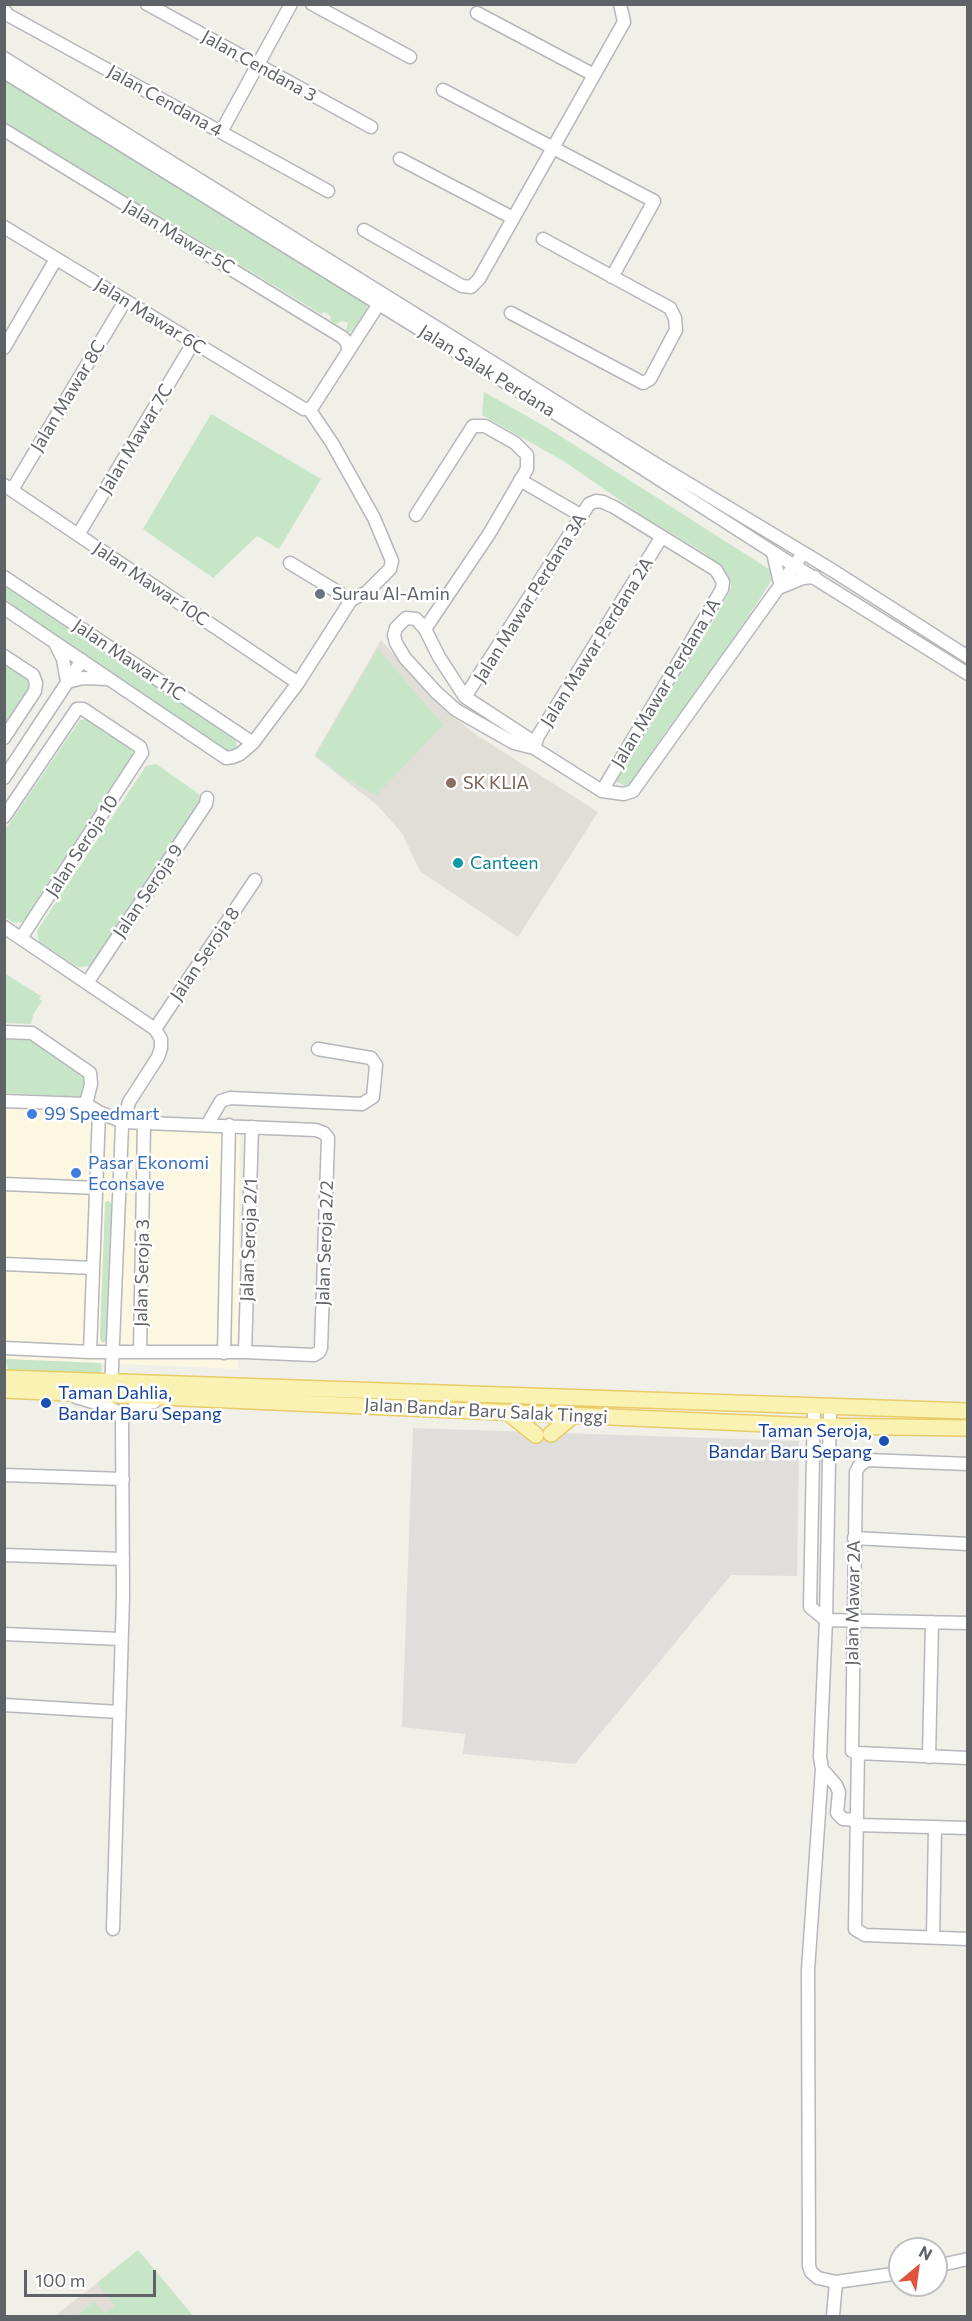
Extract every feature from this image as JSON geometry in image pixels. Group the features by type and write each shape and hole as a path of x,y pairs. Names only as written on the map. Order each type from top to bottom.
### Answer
{"main road":[{"name":"Jalan Bandar Baru Salak Tinggi","path":"4,1378 188,1398 813,1426 968,1428"},
{"name":"Jalan Bandar Baru Salak Tinggi","path":"4,1390 57,1392 111,1388 968,1411"},
{"path":"507,1412 543,1435 574,1415"}],"street":[{"name":"Jalan Cendana 3","path":"147,4 371,127"},
{"path":"221,132 291,4"},
{"path":"312,4 410,57"},
{"path":"364,230 462,286 471,287 479,279 624,22 620,4"},
{"name":"Jalan Cendana 4","path":"4,10 8,15 328,191"},
{"path":"477,13 594,75"},
{"name":"Jalan Salak Perdana","path":"4,58 773,553 816,577 968,674"},
{"name":"Jalan Salak Perdana","path":"4,72 803,553 968,657"},
{"path":"443,90 654,201 612,277"},
{"name":"Jalan Mawar 5C","path":"4,130 342,337 347,342 348,349"},
{"path":"400,159 513,218"},
{"name":"Jalan Mawar 6C","path":"4,227 296,405 309,409"},
{"path":"511,314 643,383 650,379 676,330 675,318 670,308 543,239"},
{"path":"4,348 56,259"},
{"path":"4,608 226,758 240,754 253,743 298,683 351,600 367,592 390,569 392,561 374,518 332,443 309,409 381,299"},
{"name":"Jalan Mawar 8C","path":"8,488 125,301"},
{"name":"Jalan Mawar 7C","path":"78,535 193,343"},
{"path":"416,515 473,426 485,426 515,443 526,455 527,469 489,534 425,629"},
{"path":"520,480 582,516"},
{"name":"Jalan Mawar 10C","path":"8,488 298,683"},
{"name":"Jalan Mawar Perdana 3A","path":"465,697 589,504 596,501 614,507 661,538"},
{"name":"Jalan Mawar Perdana 1A","path":"602,790 722,589 723,582 720,575 661,538"},
{"name":"Jalan Mawar Perdana 2A","path":"534,748 538,736 661,538"},
{"path":"773,553 781,587"},
{"path":"534,748 528,738 465,697 439,657 425,629 416,619 406,618 396,628 394,635 405,658 456,710 514,743 534,748 602,790 624,794 633,791 781,587 803,553"},
{"path":"290,563 351,600"},
{"name":"Jalan Mawar 11C","path":"4,577 253,743"},
{"path":"781,587 803,578 816,577"},
{"path":"54,642 63,659 67,682"},
{"path":"4,656 33,675 36,682 35,691 4,738"},
{"path":"4,778 82,660"},
{"path":"67,682 83,678 110,679"},
{"name":"Jalan Seroja 10","path":"4,817 77,709 83,709 140,747 142,753 21,938"},
{"name":"Jalan Seroja 9","path":"87,983 206,804 207,798"},
{"name":"Jalan Seroja 8","path":"155,1029 255,880"},
{"path":"4,927 155,1029 161,1039 161,1048 129,1102 123,1122 111,1388"},
{"path":"4,1032 32,1033 90,1073 91,1084 86,1104"},
{"path":"207,1125 221,1101 231,1098 362,1104 373,1097 376,1065 371,1058 318,1050"},
{"path":"4,1101 86,1104 123,1122 252,1127"},
{"path":"90,1352 99,1112"},
{"name":"Jalan Seroja 3","path":"140,1352 144,1123"},
{"path":"224,1353 229,1125"},
{"name":"Jalan Seroja 2/2","path":"245,1352 314,1354 321,1348 328,1138 324,1132 316,1130 252,1127"},
{"name":"Jalan Seroja 2/1","path":"245,1352 252,1127"},
{"path":"4,1184 97,1188"},
{"path":"4,1264 93,1268"},
{"path":"4,1348 90,1352 245,1352"},
{"path":"57,1392 106,1406 116,1411 122,1419 122,1639 113,1929"},
{"path":"122,1419 141,1403 188,1398"},
{"path":"822,1407 813,1426 810,1607 826,1620 968,1623"},
{"path":"822,1407 830,1426 826,1620 820,1756 822,1769 808,1970 809,2266 811,2272 818,2277 836,2282 888,2275"},
{"name":"Jalan Mawar 2A","path":"933,1937 865,1935 855,1929 853,1620 856,1472 859,1466 867,1460 968,1464"},
{"path":"4,1475 123,1479"},
{"path":"854,1538 968,1544"},
{"path":"4,1555 123,1559"},
{"path":"929,1757 932,1622"},
{"path":"4,1634 122,1639"},
{"path":"4,1705 119,1712"},
{"path":"855,1752 968,1758"},
{"path":"822,1769 839,1792 837,1813 843,1819 856,1823 968,1828"},
{"path":"934,1828 933,1937 968,1939"},
{"path":"948,2263 968,2259"},
{"path":"833,2316 836,2282"}],"shaded area":[{"name":"SK KLIA","path":"381,640 452,716 475,734 598,812 518,937 420,871 402,833 377,805 314,756"},
{"path":"5,1098 107,1105 112,1122 240,1131 238,1369 5,1359"},
{"path":"413,1428 799,1441 797,1576 731,1575 575,1764 463,1754 465,1734 402,1727"},
{"path":"138,2250 193,2316 55,2316 92,2287"}],"green space":[{"path":"4,77 363,301 368,312 358,327 349,333 346,331 348,323 342,321 336,324 330,320 331,317 328,314 324,312 321,314 16,129 5,121"},
{"path":"484,392 546,427 772,571 773,578 730,646 665,733 632,782 626,786 614,781 717,615 731,586 728,576 721,566 706,554 643,516 565,462 482,415"},
{"path":"211,414 321,479 279,549 257,536 213,578 143,529"},
{"path":"4,584 235,738 238,750 231,755 5,602"},
{"path":"378,649 443,725 376,795 345,778 316,755"},
{"path":"5,664 28,680 28,690 5,725"},
{"path":"87,719 131,749 133,758 23,922 14,923 5,917 5,830 80,720"},
{"path":"156,764 199,794 201,803 91,966 78,967 39,942 37,931 146,766"},
{"path":"4,973 41,996 39,999 42,1001 33,1015 31,1024 5,1023"},
{"path":"5,1036 32,1039 80,1072 86,1079 84,1097 5,1093"},
{"path":"108,1201 114,1205 108,1339 103,1343 100,1340 100,1332 105,1202"},
{"path":"5,1359 101,1363 102,1370 96,1377 10,1374"},
{"path":"138,2250 193,2316 76,2316 94,2302 105,2314 115,2305 97,2283"}],"place":[{"name":"Surau Al-Amin","path":"320,594"},
{"name":"SK KLIA","path":"451,783"},
{"name":"Canteen","path":"458,863"},
{"name":"99 Speedmart","path":"32,1114"},
{"name":"Pasar Ekonomi Econsave","path":"76,1173"},
{"name":"Taman Dahlia, Bandar Baru Sepang","path":"46,1403"},
{"name":"Taman Seroja, Bandar Baru Sepang","path":"884,1441"}]}
